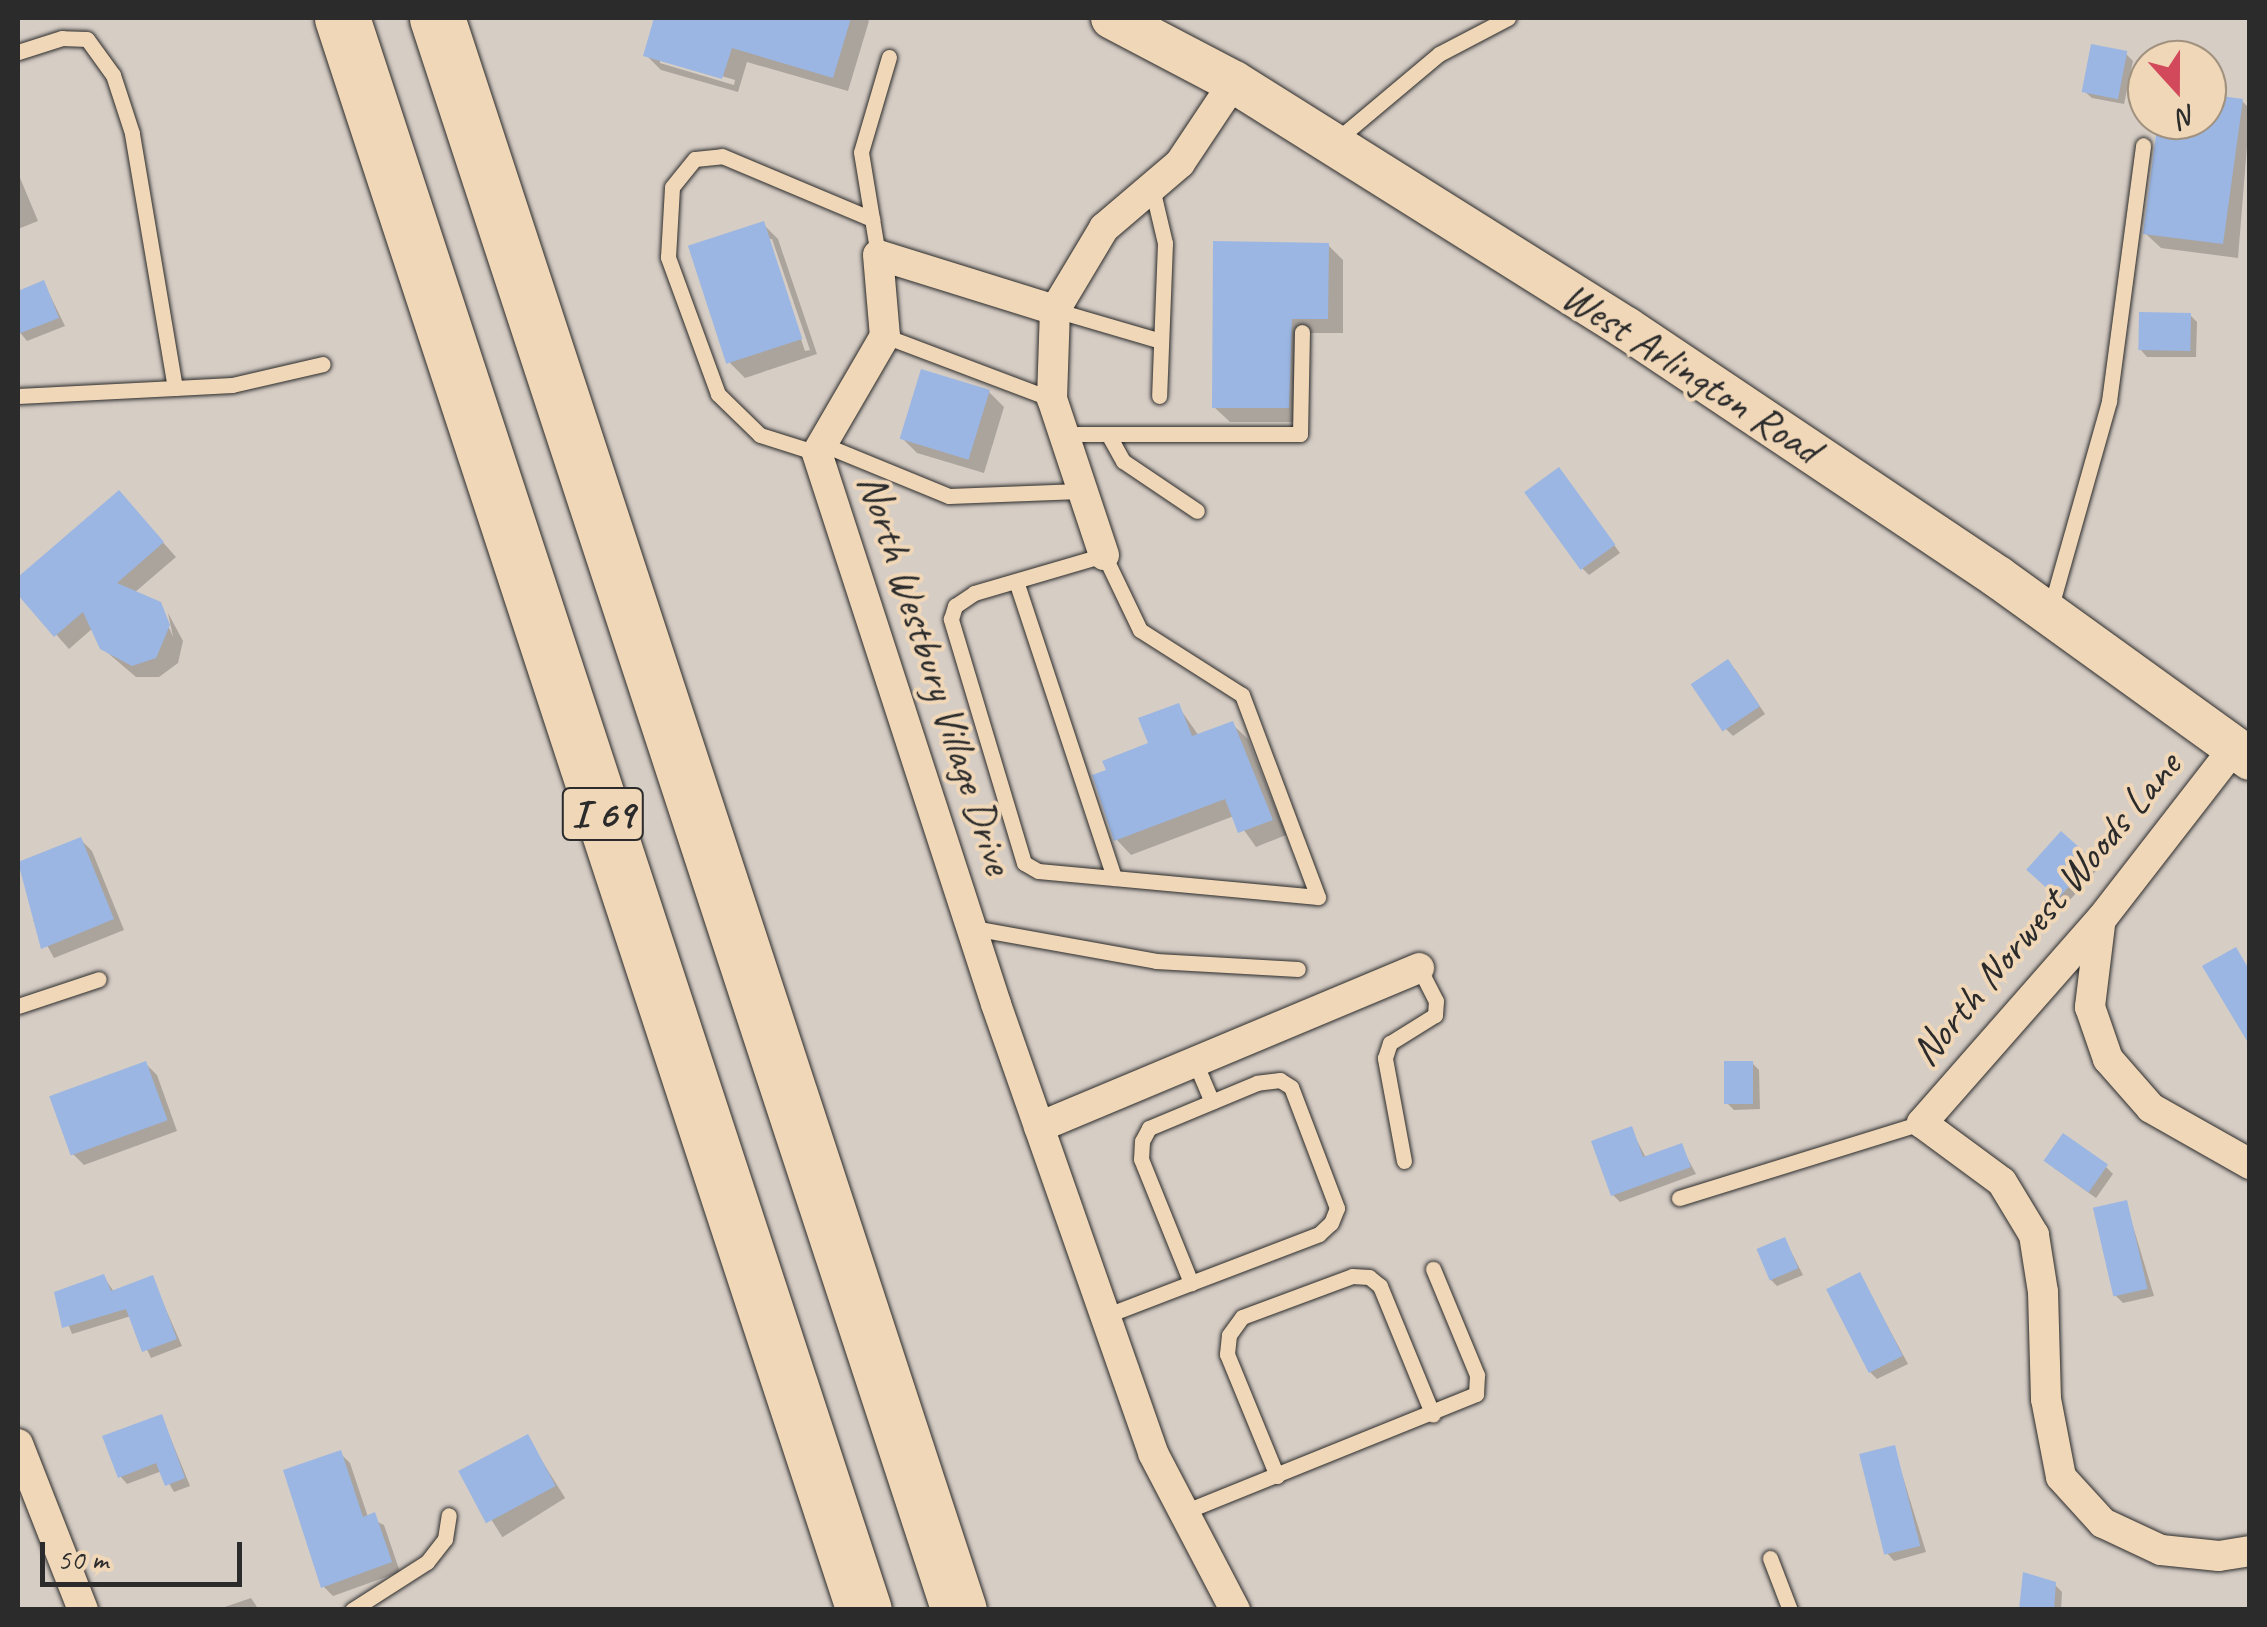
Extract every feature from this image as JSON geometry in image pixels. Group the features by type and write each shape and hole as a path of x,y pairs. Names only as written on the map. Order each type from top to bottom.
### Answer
{"highway":[{"name":"I 69","path":"342,18 864,1610"},
{"name":"I 69","path":"437,18 959,1610"}],"street":[{"name":"West Arlington Road","path":"1112,18 1234,82 1626,328 2049,614 2242,754"},
{"path":"1104,554 1052,399 1055,310 1104,228 1198,142 1234,82"},
{"path":"884,336 878,255 1055,310"},
{"name":"North Westbury Village Drive","path":"884,336 819,448 973,928 1153,1452 1235,1610"},
{"name":"North Norwest Woods Lane","path":"1922,1123 2242,754"},
{"path":"2102,918 2090,969 2090,1007 2108,1058 2151,1108 2250,1164"},
{"path":"1040,1128 1419,968"},
{"path":"1922,1123 2002,1182 2034,1235 2043,1292 2046,1399 2060,1477 2104,1523 2161,1550 2219,1556 2250,1550"},
{"path":"18,1444 82,1610"}],"lane":[{"path":"1333,144 1439,54 1508,18"},
{"path":"18,52 62,38 87,39 113,74 132,133 175,388"},
{"path":"878,255 861,152 889,57"},
{"path":"2049,614 2109,402 2143,146"},
{"path":"872,218 722,156 695,159 672,187 668,258 718,394 760,434 819,448 949,496 1080,490"},
{"path":"1152,188 1165,243 1159,396"},
{"path":"1055,310 1161,341"},
{"path":"1062,434 1300,434 1302,332"},
{"path":"884,336 1052,399"},
{"path":"18,396 232,385 323,364"},
{"path":"1108,434 1122,461 1197,511"},
{"path":"1104,554 1140,630 1242,695 1318,897 1038,871 1024,863 950,619 955,606 974,593 1016,580 1104,554"},
{"path":"1016,580 1114,878"},
{"path":"973,928 1156,962 1298,969"},
{"path":"1404,1161 1386,1058 1390,1042 1435,1015 1419,968"},
{"path":"18,1006 98,980"},
{"path":"1194,1062 1212,1102"},
{"path":"1105,1316 1319,1234 1337,1208 1291,1087 1280,1080 1257,1083 1149,1128 1142,1142 1141,1159 1190,1283"},
{"path":"1679,1198 1922,1123"},
{"path":"1184,1512 1468,1402 1476,1394 1476,1374 1433,1269"},
{"path":"1277,1476 1227,1354 1229,1335 1242,1317 1352,1276 1368,1278 1380,1286 1433,1415"},
{"path":"352,1610 427,1562 445,1539 449,1515"},
{"path":"1770,1558 1790,1610"}],"building":[{"path":"654,18 851,18 833,78 732,48 722,79 643,56"},
{"path":"2091,44 2127,51 2118,99 2082,92"},
{"path":"2227,97 2243,99 2223,244 2143,234 2155,140 2227,140"},
{"path":"764,221 802,339 726,364 688,246"},
{"path":"1213,241 1329,243 1328,319 1292,319 1289,408 1212,408"},
{"path":"44,280 59,318 18,334 18,291"},
{"path":"2139,312 2191,313 2190,351 2138,350"},
{"path":"921,369 990,390 969,460 900,439"},
{"path":"1559,467 1615,545 1581,570 1524,492"},
{"path":"119,490 164,542 117,583 161,602 170,625 156,658 132,666 100,649 83,612 54,637 18,595 18,577"},
{"path":"1728,659 1760,706 1723,731 1691,684"},
{"path":"1179,703 1192,736 1233,721 1273,820 1238,833 1225,799 1114,841 1092,775 1106,770 1102,761 1148,743 1138,718"},
{"path":"2061,831 2093,860 2058,898 2026,870"},
{"path":"81,837 114,919 41,949 18,862"},
{"path":"2236,947 2250,971 2250,1046 2202,966"},
{"path":"146,1061 168,1120 71,1155 49,1096"},
{"path":"1724,1061 1753,1061 1753,1104 1724,1104"},
{"path":"1632,1126 1643,1157 1682,1143 1691,1167 1611,1196 1591,1141"},
{"path":"2063,1133 2108,1165 2089,1192 2043,1161"},
{"path":"2127,1200 2147,1289 2113,1297 2093,1208"},
{"path":"1785,1237 1798,1268 1770,1280 1756,1249"},
{"path":"1860,1272 1903,1356 1869,1373 1826,1289"},
{"path":"104,1274 111,1291 153,1275 177,1339 142,1352 126,1309 62,1328 54,1292"},
{"path":"162,1414 185,1478 165,1486 156,1463 118,1478 102,1436"},
{"path":"528,1434 556,1486 486,1523 458,1471"},
{"path":"1895,1445 1920,1546 1884,1555 1859,1454"},
{"path":"341,1450 363,1517 375,1512 392,1562 321,1588 283,1470"},
{"path":"2023,1572 2056,1582 2054,1610 2019,1610"}]}
